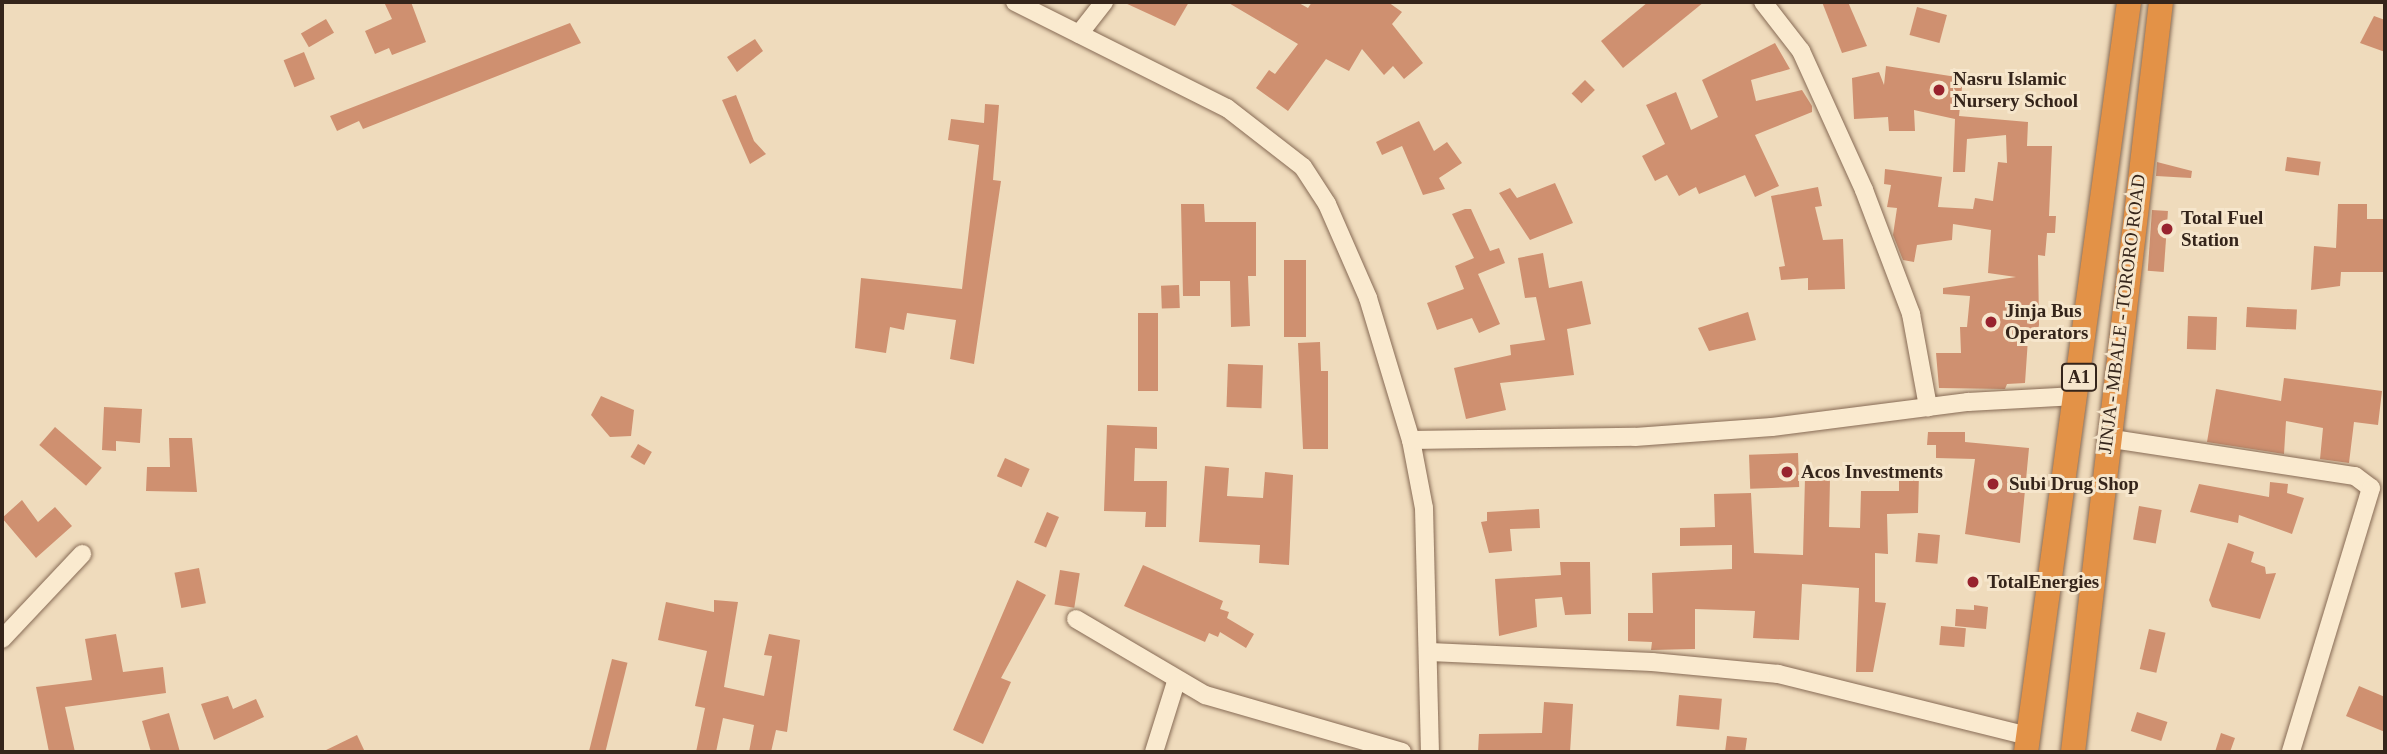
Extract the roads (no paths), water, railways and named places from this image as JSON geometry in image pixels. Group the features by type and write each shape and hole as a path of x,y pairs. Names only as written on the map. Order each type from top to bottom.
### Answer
{"highway":[{"name":"JINJA - MBALE - TORORO ROAD","path":"2027,744 2129,2"},
{"name":"JINJA - MBALE - TORORO ROAD","path":"2073,752 2106,439 2161,2"}],"street":[{"path":"1016,2 1227,108 1303,167 1327,204 1368,298 1411,440 1424,508 1430,652 1430,752"},
{"path":"1079,34 1104,2"},
{"path":"1763,2 1801,51 1864,190 1912,314 1928,407"},
{"path":"1411,440 1635,437 1928,407 2076,396"},
{"path":"2106,439 2354,476 2371,488 2291,752"},
{"path":"2,639 82,554"},
{"path":"1076,619 1176,682 1402,752"},
{"path":"1430,652 1652,662 1778,674 2027,744"},
{"path":"1154,752 1176,682"}],"place":[{"name":"Nasru Islamic Nursery School","path":"1939,90"},
{"name":"Total Fuel Station","path":"2167,229"},
{"name":"Jinja Bus Operators","path":"1991,322"},
{"name":"Acos Investments","path":"1787,472"},
{"name":"Subi Drug Shop","path":"1993,484"},
{"name":"TotalEnergies","path":"1973,582"}]}
